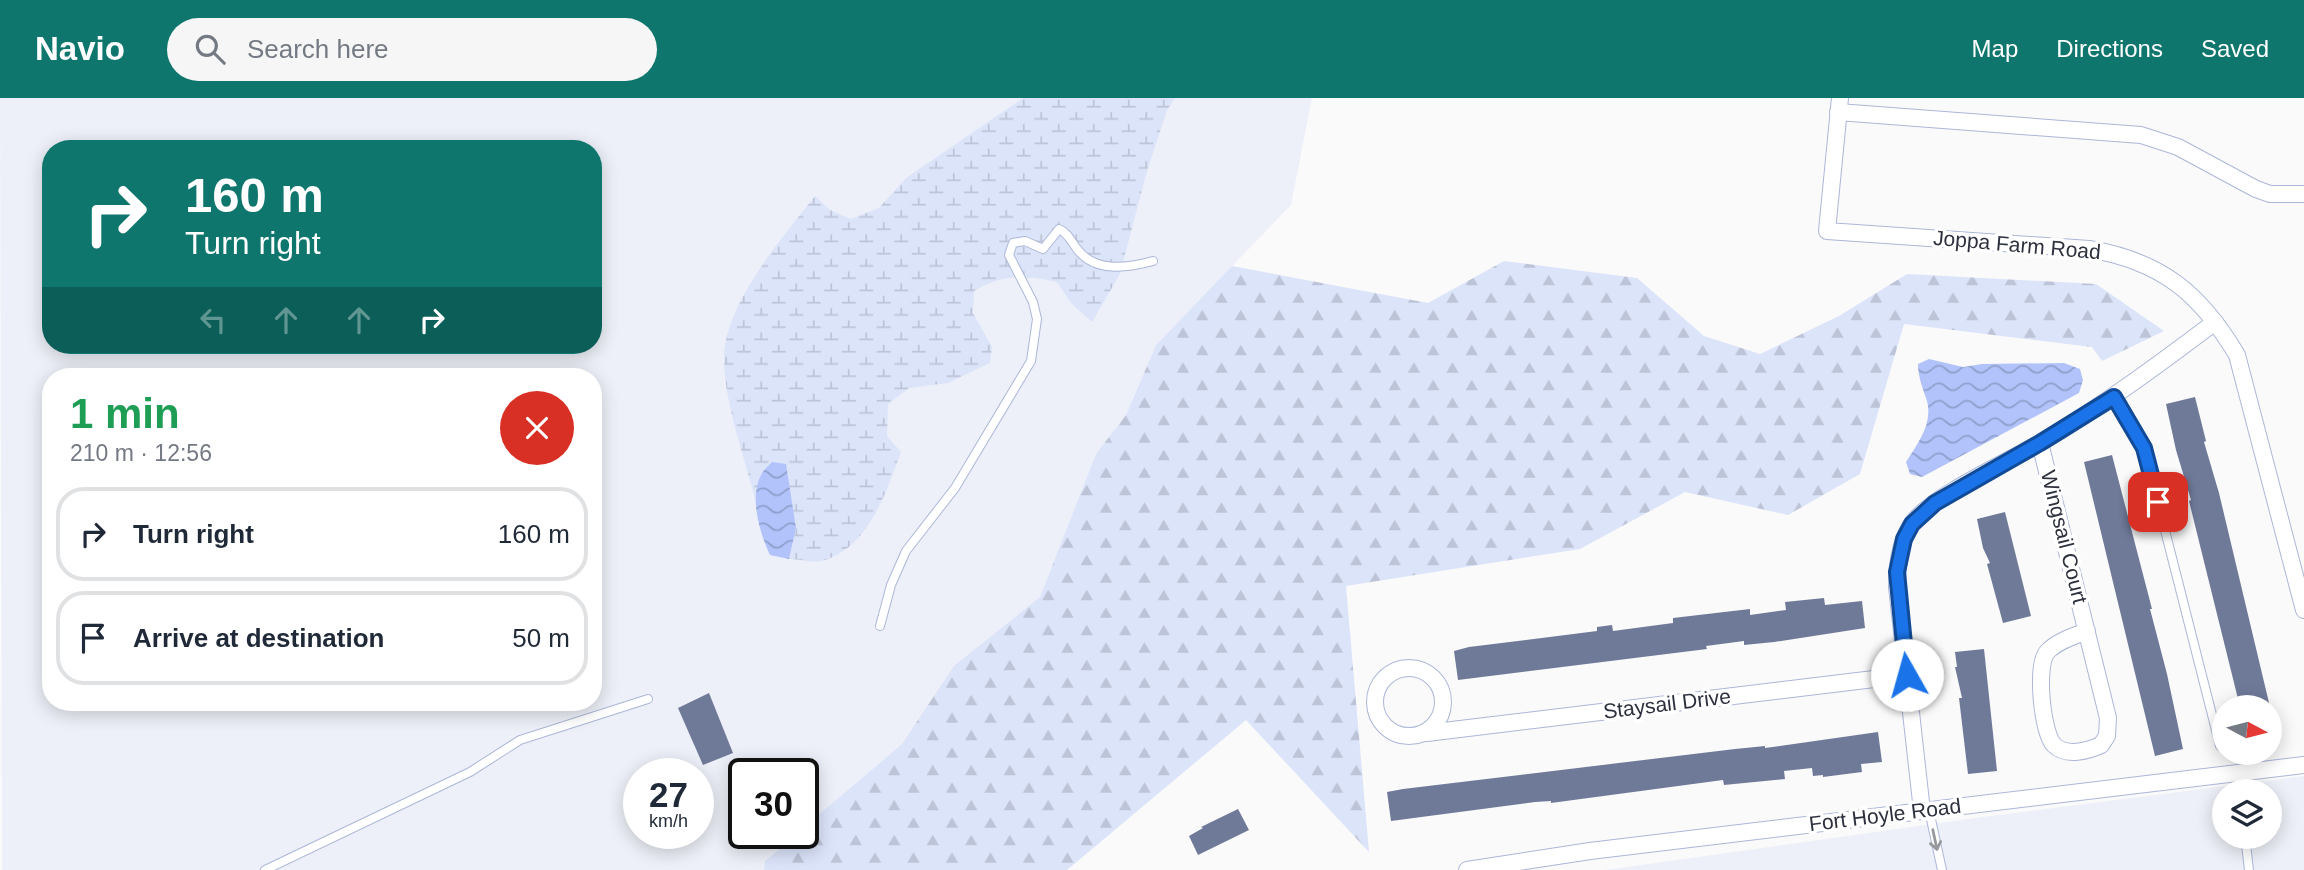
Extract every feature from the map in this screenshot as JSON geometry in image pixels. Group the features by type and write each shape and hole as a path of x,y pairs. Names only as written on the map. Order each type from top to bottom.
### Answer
{"street":[{"path":"1839,105 2141,135 2178,147 2256,189 2270,194 2304,194"},
{"name":"Joppa Farm Road","path":"1839,105 1827,231 2114,253 2145,263 2192,296 2223,331 2237,355 2304,610"},
{"path":"1925,811 1897,572 1904,539 1912,524 1935,503 2114,397 2215,322"},
{"name":"Wingsail Court","path":"2040,443 2087,631 2108,718 2107,736 2101,746 2090,750 2063,751 2054,745 2047,732 2040,677 2041,664 2046,652 2087,631"},
{"name":"Staysail Drive","path":"1427,733 1441,714 1442,691 1428,673 1417,668 1394,670 1378,686 1374,696 1374,708 1378,718 1394,733 1405,736 1907,675"},
{"name":"Fort Hoyle Road","path":"1467,870 1590,851 2304,765"}],"lane":[{"path":"880,626 891,585 906,551 955,488 1031,361 1038,320 1033,302 1009,255 1013,243 1025,241 1042,249 1059,229 1066,232 1084,258 1099,266 1137,266 1153,261"},
{"path":"2114,397 2144,448 2212,715"},
{"path":"265,870 470,772 520,740 648,699"},
{"path":"2239,772 2240,779"},
{"path":"1925,811 1942,870"},
{"path":"2247,849 2249,870"}],"shaded area":[{"path":"0,98 1312,98 1291,205 1156,345 1126,415 1096,455 1040,597 955,666 902,744 819,814 819,758 728,758 728,849 779,849 765,861 764,870 2,870"},
{"path":"2304,776 2304,870 1605,870 2212,788 2212,849 2282,849 2280,779"}],"green space":[{"path":"1023,98 1175,98 1167,110 1147,171 1120,274 1092,322 1071,303 1057,282 1035,278 1004,279 974,291 973,313 992,347 990,363 948,383 909,388 888,404 887,436 901,452 874,517 852,544 838,554 822,561 789,559 796,528 791,499 761,474 756,502 727,393 724,359 727,338 744,294 815,196 830,210 851,219 879,208 906,178"},
{"path":"1504,261 1637,278 1704,336 1760,354 1839,316 1907,274 2096,284 2164,331 2102,361 2092,347 1904,324 1860,474 1788,515 1685,492 1580,549 1346,586 1369,852 1246,720 1067,870 764,870 765,861 779,849 819,849 819,814 902,744 954,666 1040,597 1096,454 1126,415 1156,345 1232,266 1428,303"}],"water":[{"path":"1929,359 1963,367 1982,364 2064,363 2080,369 2083,380 2079,393 1922,477 1910,474 1906,462 1923,433 1928,418 1927,401 1918,364"},
{"path":"772,462 786,464 796,528 789,559 770,555 757,516 758,484 762,473"}],"building":[{"path":"2195,397 2267,695 2237,695 2166,404"},
{"path":"2112,455 2152,609 2183,749 2155,756 2084,462"},
{"path":"2005,512 2031,616 2003,623 1977,519"},
{"path":"1824,598 1825,605 1862,601 1865,628 1774,642 1744,645 1744,641 1706,646 1707,649 1458,680 1454,651 1469,647 1597,631 1597,627 1612,625 1613,631 1673,623 1673,618 1750,609 1750,615 1786,610 1785,602"},
{"path":"1984,649 1997,771 1968,774 1955,652"},
{"path":"709,693 733,753 714,761 714,758 700,758 678,708"},
{"path":"1878,732 1882,762 1861,764 1862,772 1823,777 1813,776 1812,768 1784,771 1785,779 1724,785 1723,780 1391,821 1387,792 1403,789 1735,749 1765,748"},
{"path":"1238,809 1249,830 1198,855 1189,836"}],"route":[{"path":"1907,675 1897,572 1904,539 1912,524 1935,503 2114,397 2144,448 2158,502"}]}
